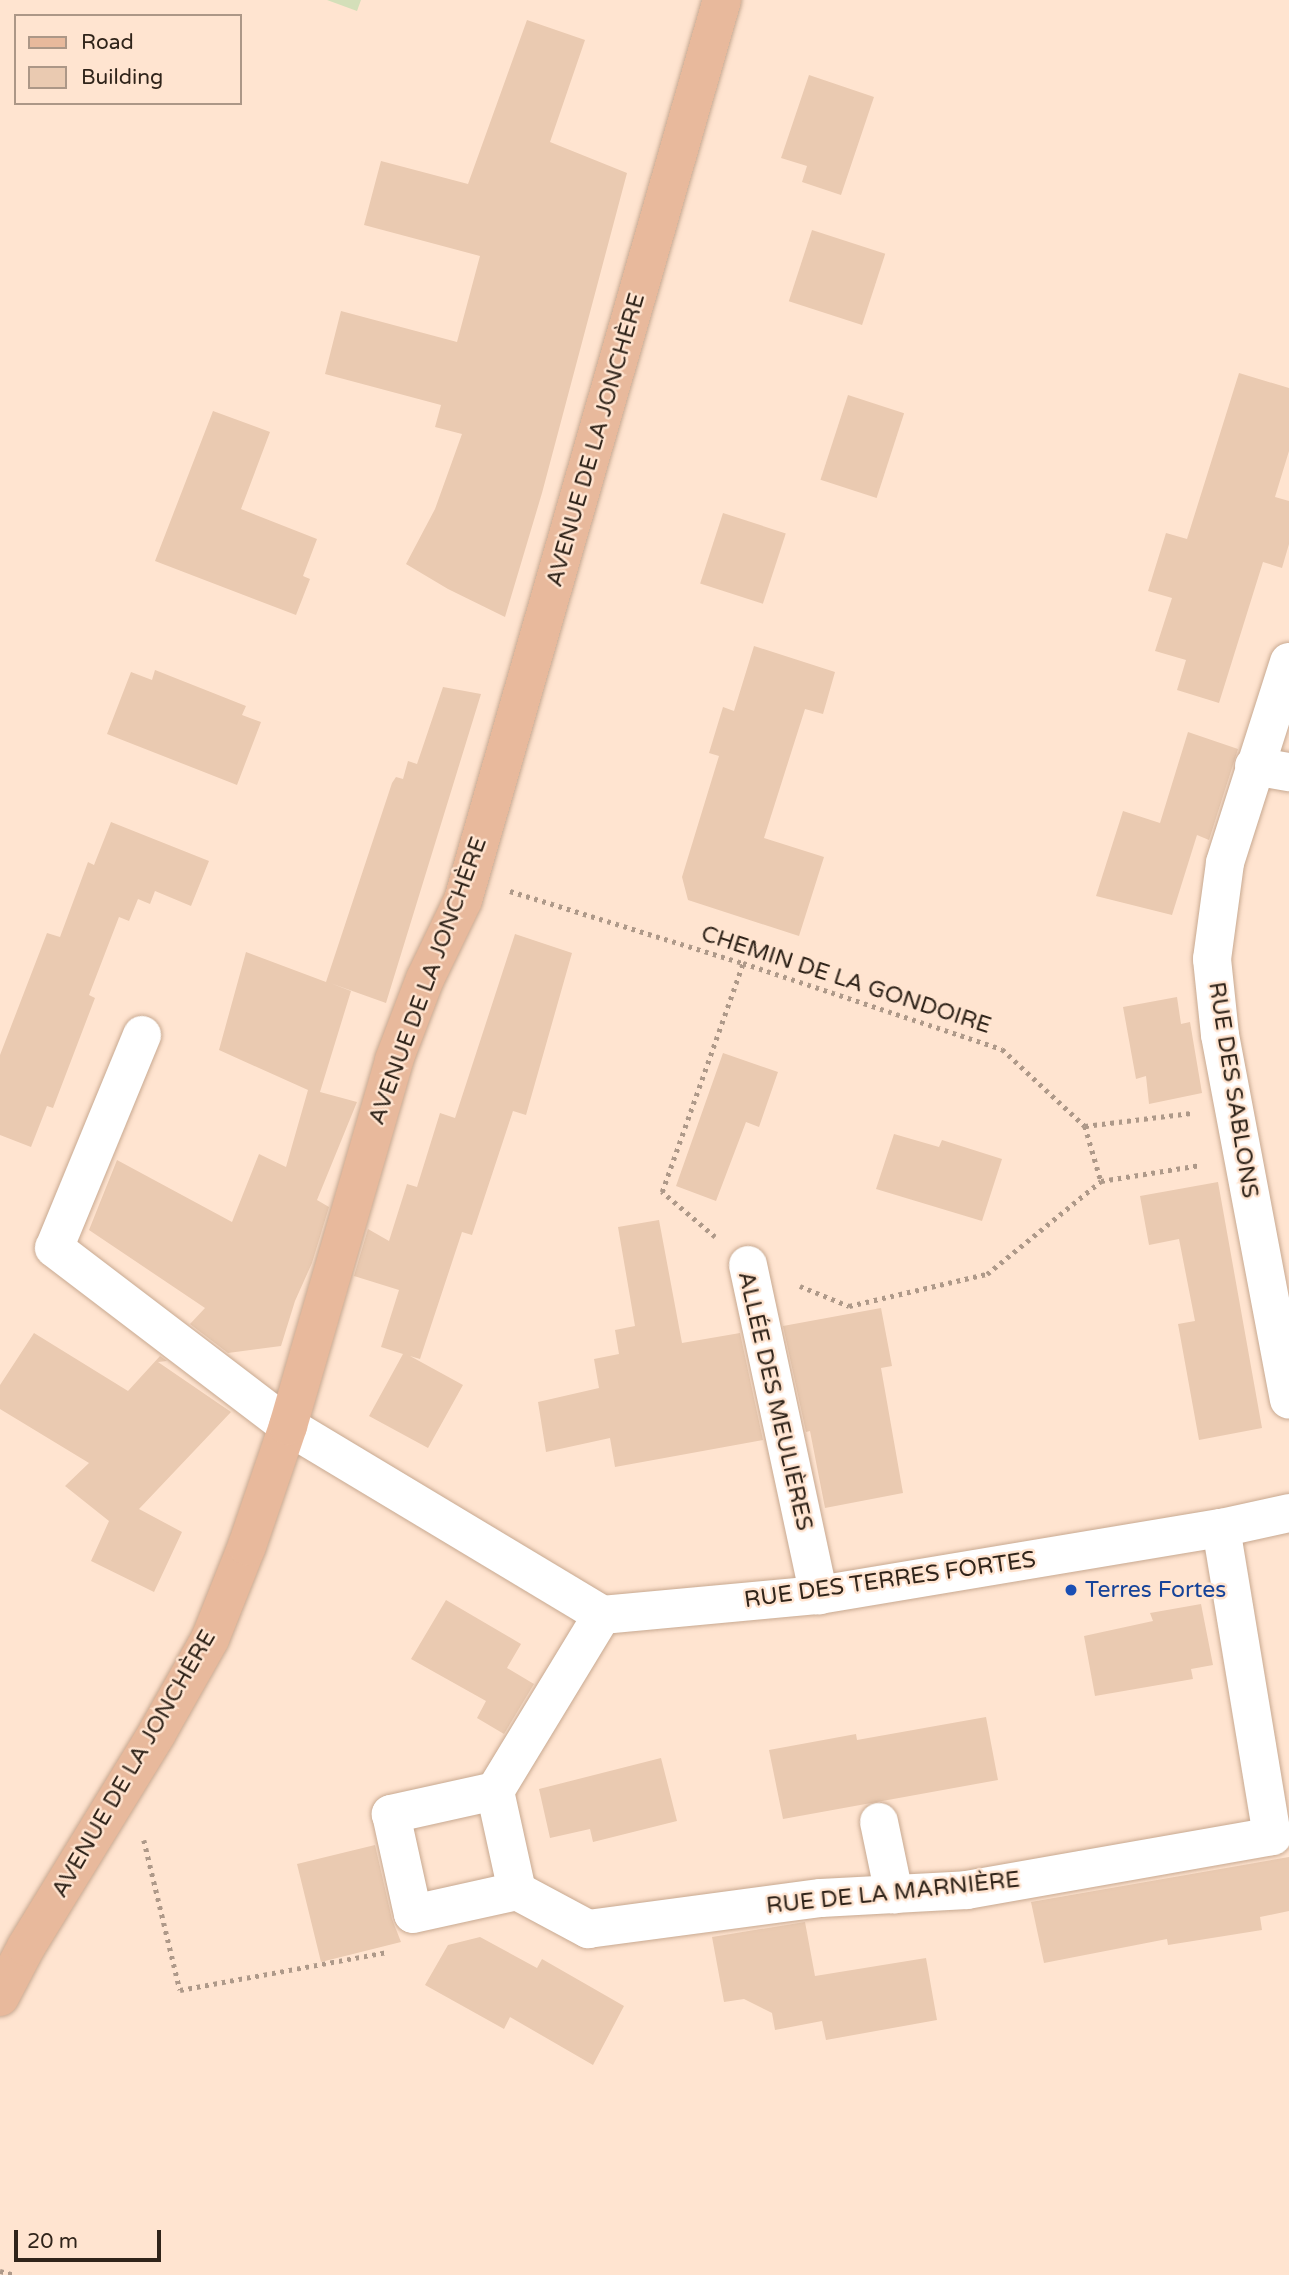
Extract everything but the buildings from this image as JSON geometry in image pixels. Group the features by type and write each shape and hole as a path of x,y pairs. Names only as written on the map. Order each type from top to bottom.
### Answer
{"main road":[{"name":"AVENUE DE LA JONCHÈRE","path":"0,1997 26,1947 129,1779 209,1639 247,1546 288,1426 394,1060 425,979 463,900 722,0"}],"street":[{"name":"RUE DES SABLONS","path":"1289,662 1271,769 1225,863 1212,959 1220,1035 1289,1400"},
{"path":"142,1035 54,1248 288,1426 602,1615 495,1791 517,1891 413,1914 391,1814 495,1791"},
{"name":"ALLÉE DES MEULIÈRES","path":"748,1265 819,1595"},
{"name":"RUE DES TERRES FORTES","path":"602,1615 819,1595 1221,1528 1289,1513"},
{"name":"RUE DE LA MARNIÈRE","path":"517,1891 588,1928 821,1898 967,1890 1272,1836 1221,1528"},
{"path":"879,1822 894,1894"}],"path":[{"name":"CHEMIN DE LA GONDOIRE","path":"469,879 743,963 1002,1049 1085,1126"},
{"name":"ALLÉE DES MEULIÈRES","path":"743,963 662,1192 748,1265"},
{"path":"1101,1181 1085,1126 1234,1108"},
{"path":"748,1265 849,1306 987,1273 1101,1181 1243,1158"},
{"path":"129,1779 180,1990 405,1949 413,1914"},
{"path":"0,2271 15,2275"}],"green space":[{"path":"327,0 361,0 357,11"}],"place":[{"name":"Terres Fortes","path":"1071,1590"}]}
